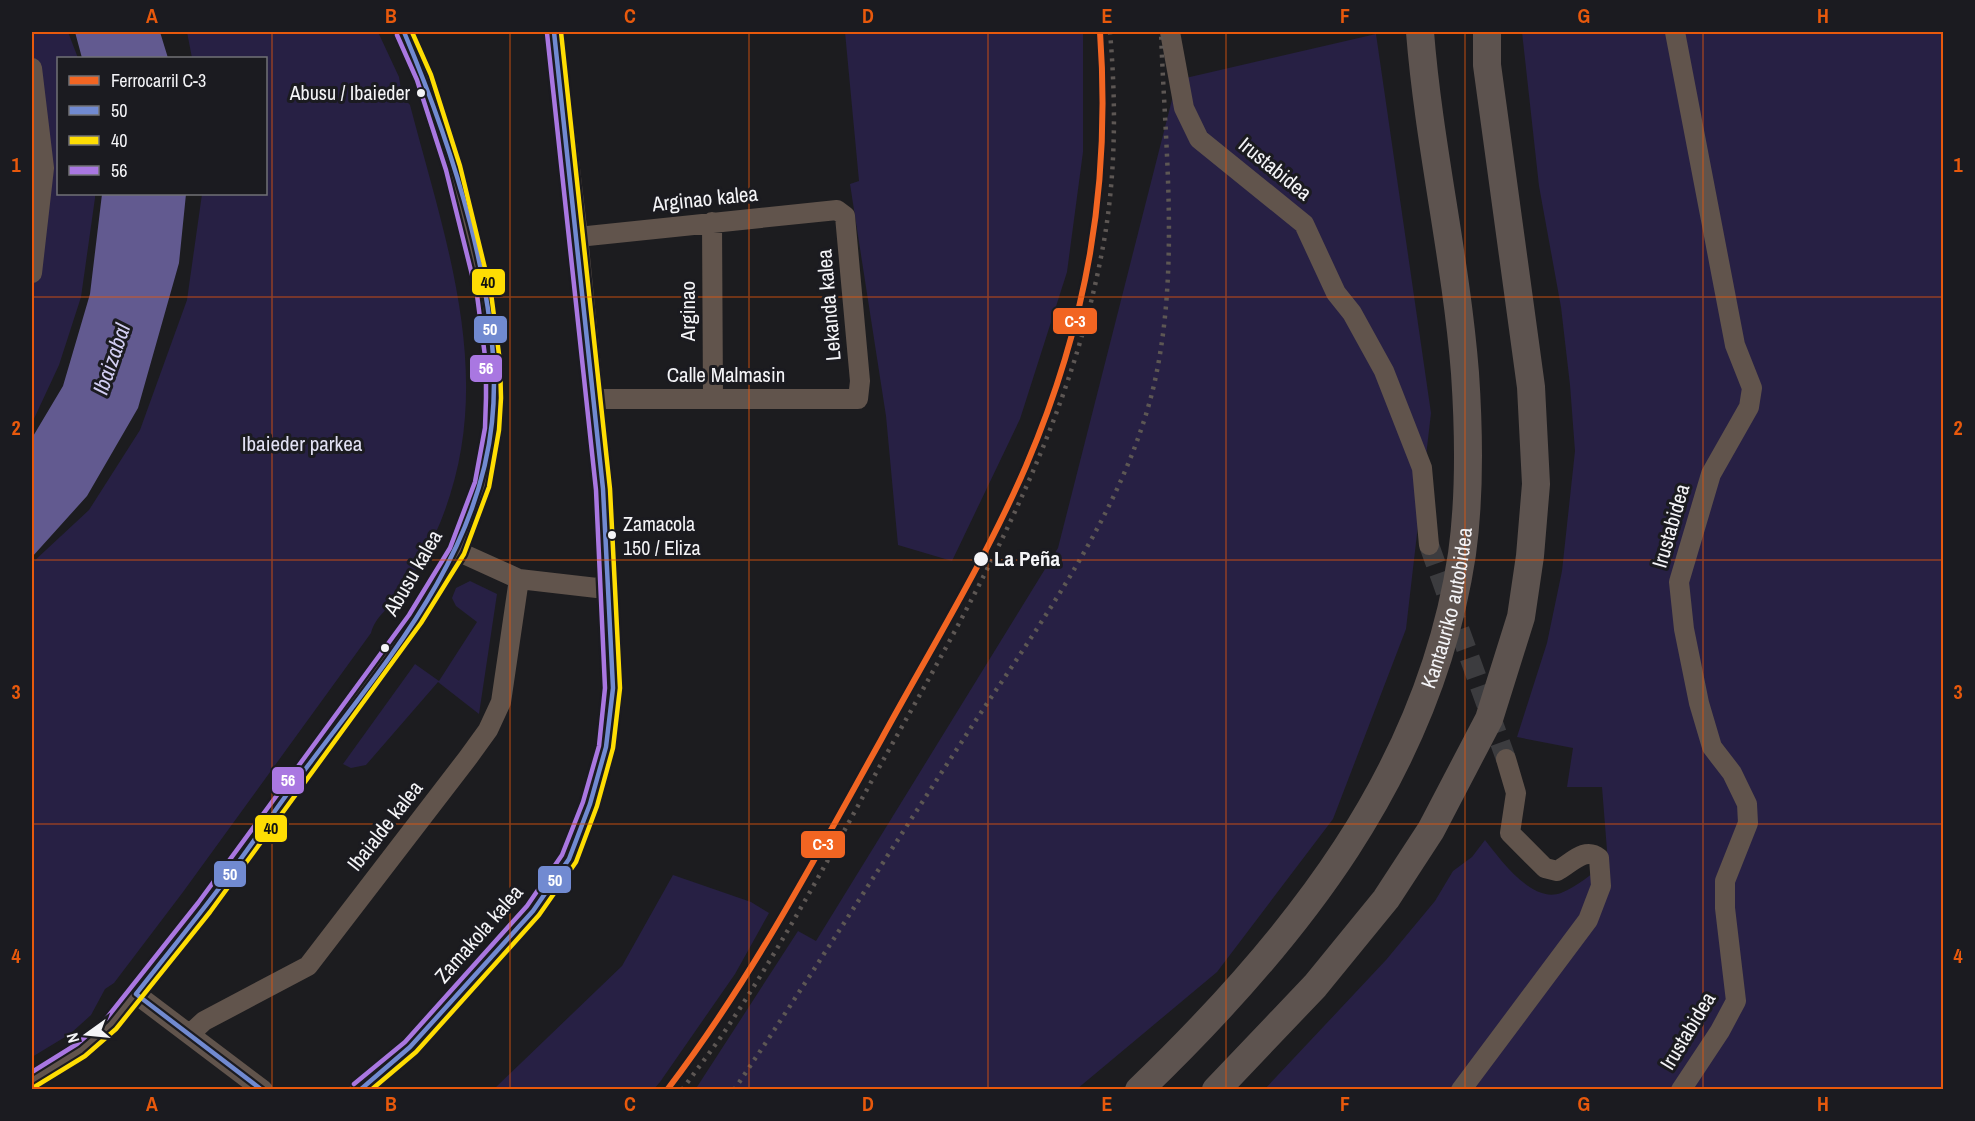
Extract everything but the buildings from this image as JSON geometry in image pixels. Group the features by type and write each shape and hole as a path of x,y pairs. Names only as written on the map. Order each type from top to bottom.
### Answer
{"highway":[{"name":"Kantauriko autobidea","path":"1139,1089 1194,1036 1260,963 1327,879 1368,815 1411,733 1442,643 1462,554 1467,471 1465,375 1425,101 1420,32"},
{"path":"1216,1089 1315,986 1386,899 1418,850 1489,719 1521,617 1530,556 1536,484 1531,387 1489,76 1487,32"}],"street":[{"name":"Abusu kalea","path":"32,1080 81,1050 111,1024 204,908 416,619 457,551 482,484 492,429 493,363 484,294 453,168 424,77 404,32"},
{"name":"Zamakola kalea","path":"359,1089 410,1047 533,911 569,859 590,804 606,747 614,688 595,399 554,32"},
{"name":"Irustabidea","path":"1170,32 1184,108 1199,139 1304,224 1336,293 1352,314 1384,371 1422,468 1428,545"},
{"name":"Irustabidea","path":"1675,32 1735,345 1752,388 1749,407 1711,474 1679,582 1684,629 1699,703 1712,747 1732,773 1747,804 1748,823 1725,881 1725,908 1736,1001 1720,1031 1681,1089"},
{"path":"32,68 44,168 32,273"},
{"name":"Arginao kalea","path":"578,237 837,210"},
{"name":"Lekanda kalea","path":"837,210 845,216 860,381 858,399"},
{"name":"Arginao","path":"712,222 713,399"},
{"name":"Calle Malmasin","path":"595,399 858,399"},
{"path":"457,551 519,579 597,588 608,582"},
{"name":"Ibaialde kalea","path":"190,1034 204,1021 308,966 488,730 501,702 519,579"},
{"path":"1461,1089 1588,920 1600,886 1599,858 1593,853 1584,853 1557,871 1545,868 1510,833 1516,793 1506,759"},
{"path":"136,994 263,1089"}],"green space":[{"path":"32,32 68,32 78,57 57,57 57,195 95,195 95,198 81,297 59,365 32,423"},
{"name":"Ibaieder parkea","path":"187,32 378,32 399,77 402,96 410,105 450,256 465,357 466,408 459,459 436,533 400,594 379,617 371,633 183,892 114,983 105,989 91,1015 70,1034 32,1057 32,563 89,510 140,430 187,300 202,195 267,195 267,57 192,57"},
{"path":"845,32 1083,32 1083,152 1067,272 1020,419 952,561 898,545 886,416 850,184 859,181"},
{"path":"1522,32 1943,32 1943,1089 1264,1090 1386,960 1435,901 1453,871 1472,857 1485,840 1518,878 1539,892 1550,895 1567,890 1608,863 1602,787 1567,787 1573,748 1517,737 1547,643 1562,571 1575,451 1561,307 1539,186"},
{"path":"1376,34 1431,413 1406,629 1333,819 1217,972 1077,1089 695,1090 798,931 816,941 1058,548 1177,80"},
{"path":"470,581 497,594 479,714 438,682 366,765 351,768 343,764 415,664 439,681 477,622 456,606 452,598 456,588"},
{"path":"673,875 751,902 769,913 735,974 660,1082 653,1090 494,1089 622,966"}],"water":[{"path":"75,32 160,32 168,57 82,57"},
{"name":"Ibaizabal","path":"102,195 186,195 179,263 138,408 87,496 32,557 32,438 63,386 90,294"}],"tunnel":[{"path":"1429,545 1506,759"}],"railway":[{"path":"682,1090 722,1036 829,859 987,570 1045,443 1069,377 1089,310 1104,241 1111,189 1114,136 1110,32"},
{"path":"734,1090 1046,615 1098,527 1121,481 1140,433 1154,385 1167,298 1169,209 1161,32"}],"rail line":[{"name":"C-3","path":"667,1090 698,1048 754,963 806,874 975,571 1026,466 1065,360 1090,254 1098,200 1102,145 1100,32"}],"transit line":[{"name":"50","path":"262,1090 136,994 231,872 398,645 425,604 449,562 469,518 483,471 492,422 494,376 490,326 482,275 470,223 439,122 404,32"},
{"name":"40","path":"36,1086 85,1056 116,1029 210,912 421,623 464,554 489,487 499,430 501,398 500,362 491,293 460,166 431,75 412,32"},
{"name":"50","path":"360,1090 410,1047 533,911 569,859 590,804 606,747 613,688 603,489 554,32"},
{"name":"40","path":"371,1090 416,1052 539,915 576,862 597,806 613,748 620,688 610,489 561,32"},
{"name":"56","path":"354,1084 405,1042 527,906 562,855 583,802 599,746 605,688 596,490 547,33"},
{"name":"56","path":"32,1072 77,1044 106,1019 198,903 409,615 450,548 475,482 485,428 486,398 486,364 477,295 446,170 417,80 397,35"}],"place":[{"name":"Abusu / Ibaieder","path":"421,93"},
{"name":"Zamacola 150 / Eliza","path":"612,535"},
{"name":"La Peña","path":"981,559"}]}
